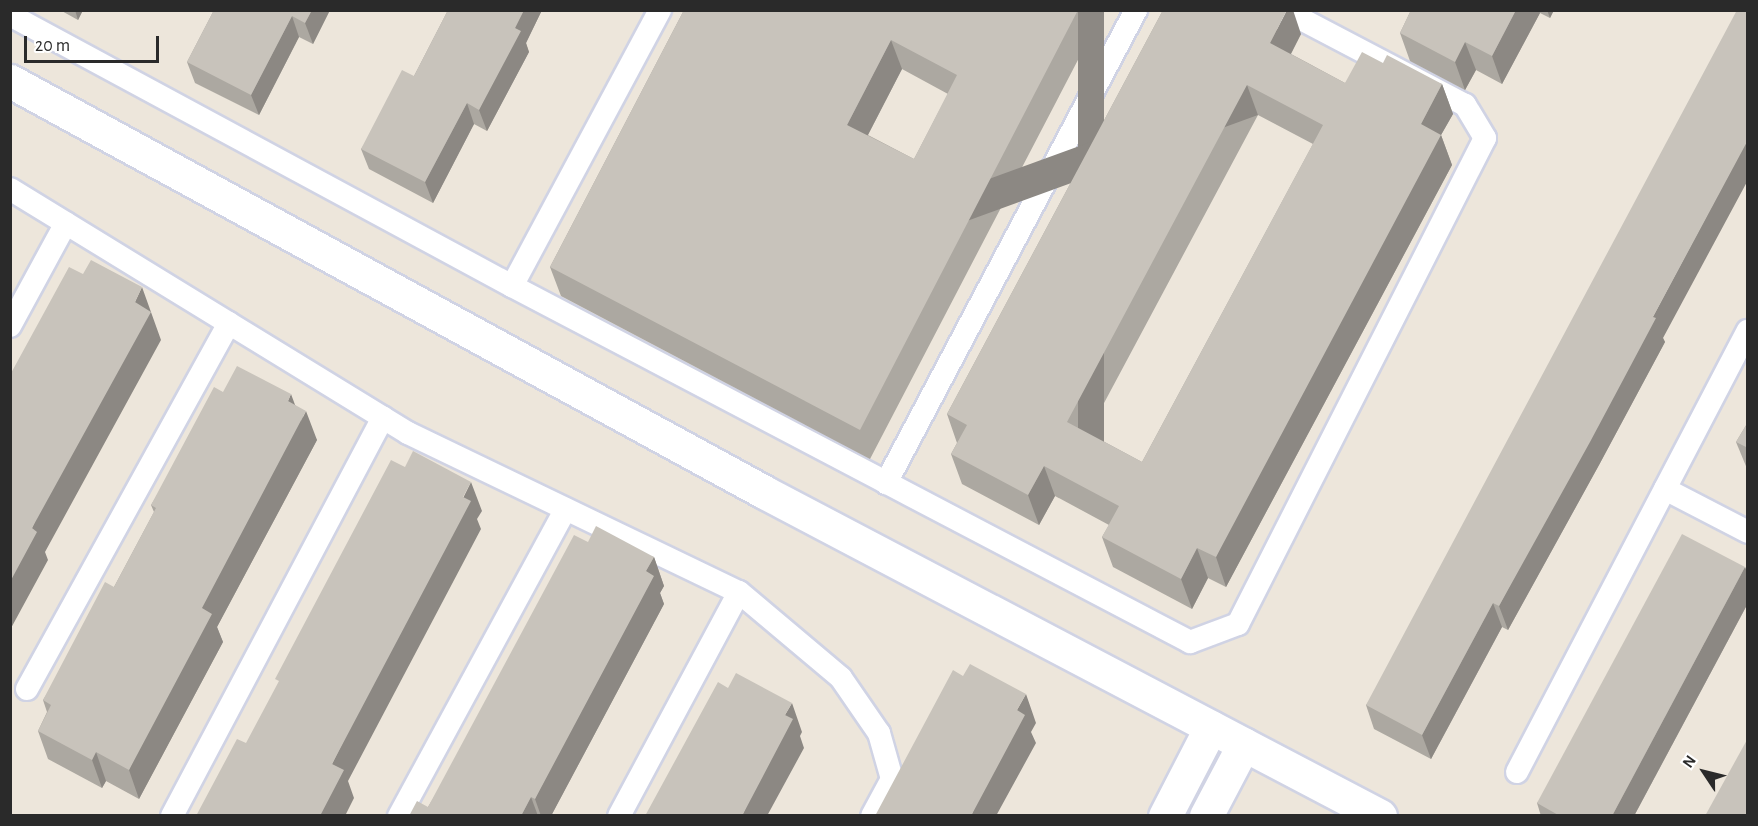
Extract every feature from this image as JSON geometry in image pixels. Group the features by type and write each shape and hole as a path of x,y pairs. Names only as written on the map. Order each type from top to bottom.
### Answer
{"street":[{"path":"10,81 764,492 1380,816"},
{"path":"1164,816 1211,727"},
{"path":"1206,816 1244,744"}],"lane":[{"path":"512,286 660,10"},
{"path":"886,483 1136,10"},
{"path":"10,15 512,286 1190,642 1238,624 1485,138 1465,105 1284,10"},
{"path":"10,189 384,417 739,592 841,678 879,733 892,779 872,816"},
{"path":"10,326 66,223"},
{"path":"27,689 229,323"},
{"path":"1517,772 1748,331"},
{"path":"172,816 384,417"},
{"path":"1665,489 1748,532"},
{"path":"399,816 566,508"},
{"path":"619,816 739,592"}],"building":[{"path":"214,10 312,10 305,23 292,16 251,95 187,62"},
{"path":"448,10 524,10 515,28 521,31 479,110 467,103 425,182 361,149 402,70 414,76"},
{"path":"684,10 1078,10 860,430 550,267","holes":["891,40 957,75 914,159 847,125"]},
{"path":"1163,10 1287,10 1270,43 1345,83 1362,52 1383,63 1387,55 1442,84 1421,124 1441,135 1216,557 1197,548 1181,579 1102,537 1119,506 1044,466 1028,495 951,454 967,425 947,414","holes":["1247,85 1323,125 1142,462 1067,422"]},
{"path":"1411,10 1516,10 1492,56 1465,42 1455,62 1400,33"},
{"path":"1737,10 1748,10 1748,140 1653,317 1656,318 1590,442 1499,606 1493,603 1422,735 1366,705"},
{"path":"91,260 142,287 135,302 151,312 32,528 37,532 10,582 10,375 69,267 83,274"},
{"path":"237,366 291,394 288,401 306,411 202,608 212,614 129,770 96,752 92,760 38,731 51,705 43,700 105,582 114,587 156,508 151,505 214,387 223,392"},
{"path":"1748,422 1748,448 1736,442"},
{"path":"413,451 471,482 463,497 471,501 332,764 344,770 320,816 196,816 237,739 246,743 279,681 275,679 391,460 405,467"},
{"path":"596,526 654,557 646,571 654,576 535,799 531,797 521,816 409,816 417,801 428,807 574,535 588,542"},
{"path":"1682,534 1745,567 1612,816 1560,816 1537,803"},
{"path":"970,664 1026,694 1017,710 1025,715 971,816 875,816 953,670 963,676"},
{"path":"736,673 792,703 785,715 793,719 742,816 645,816 718,682 728,688"},
{"path":"1748,738 1748,816 1705,816"}]}
